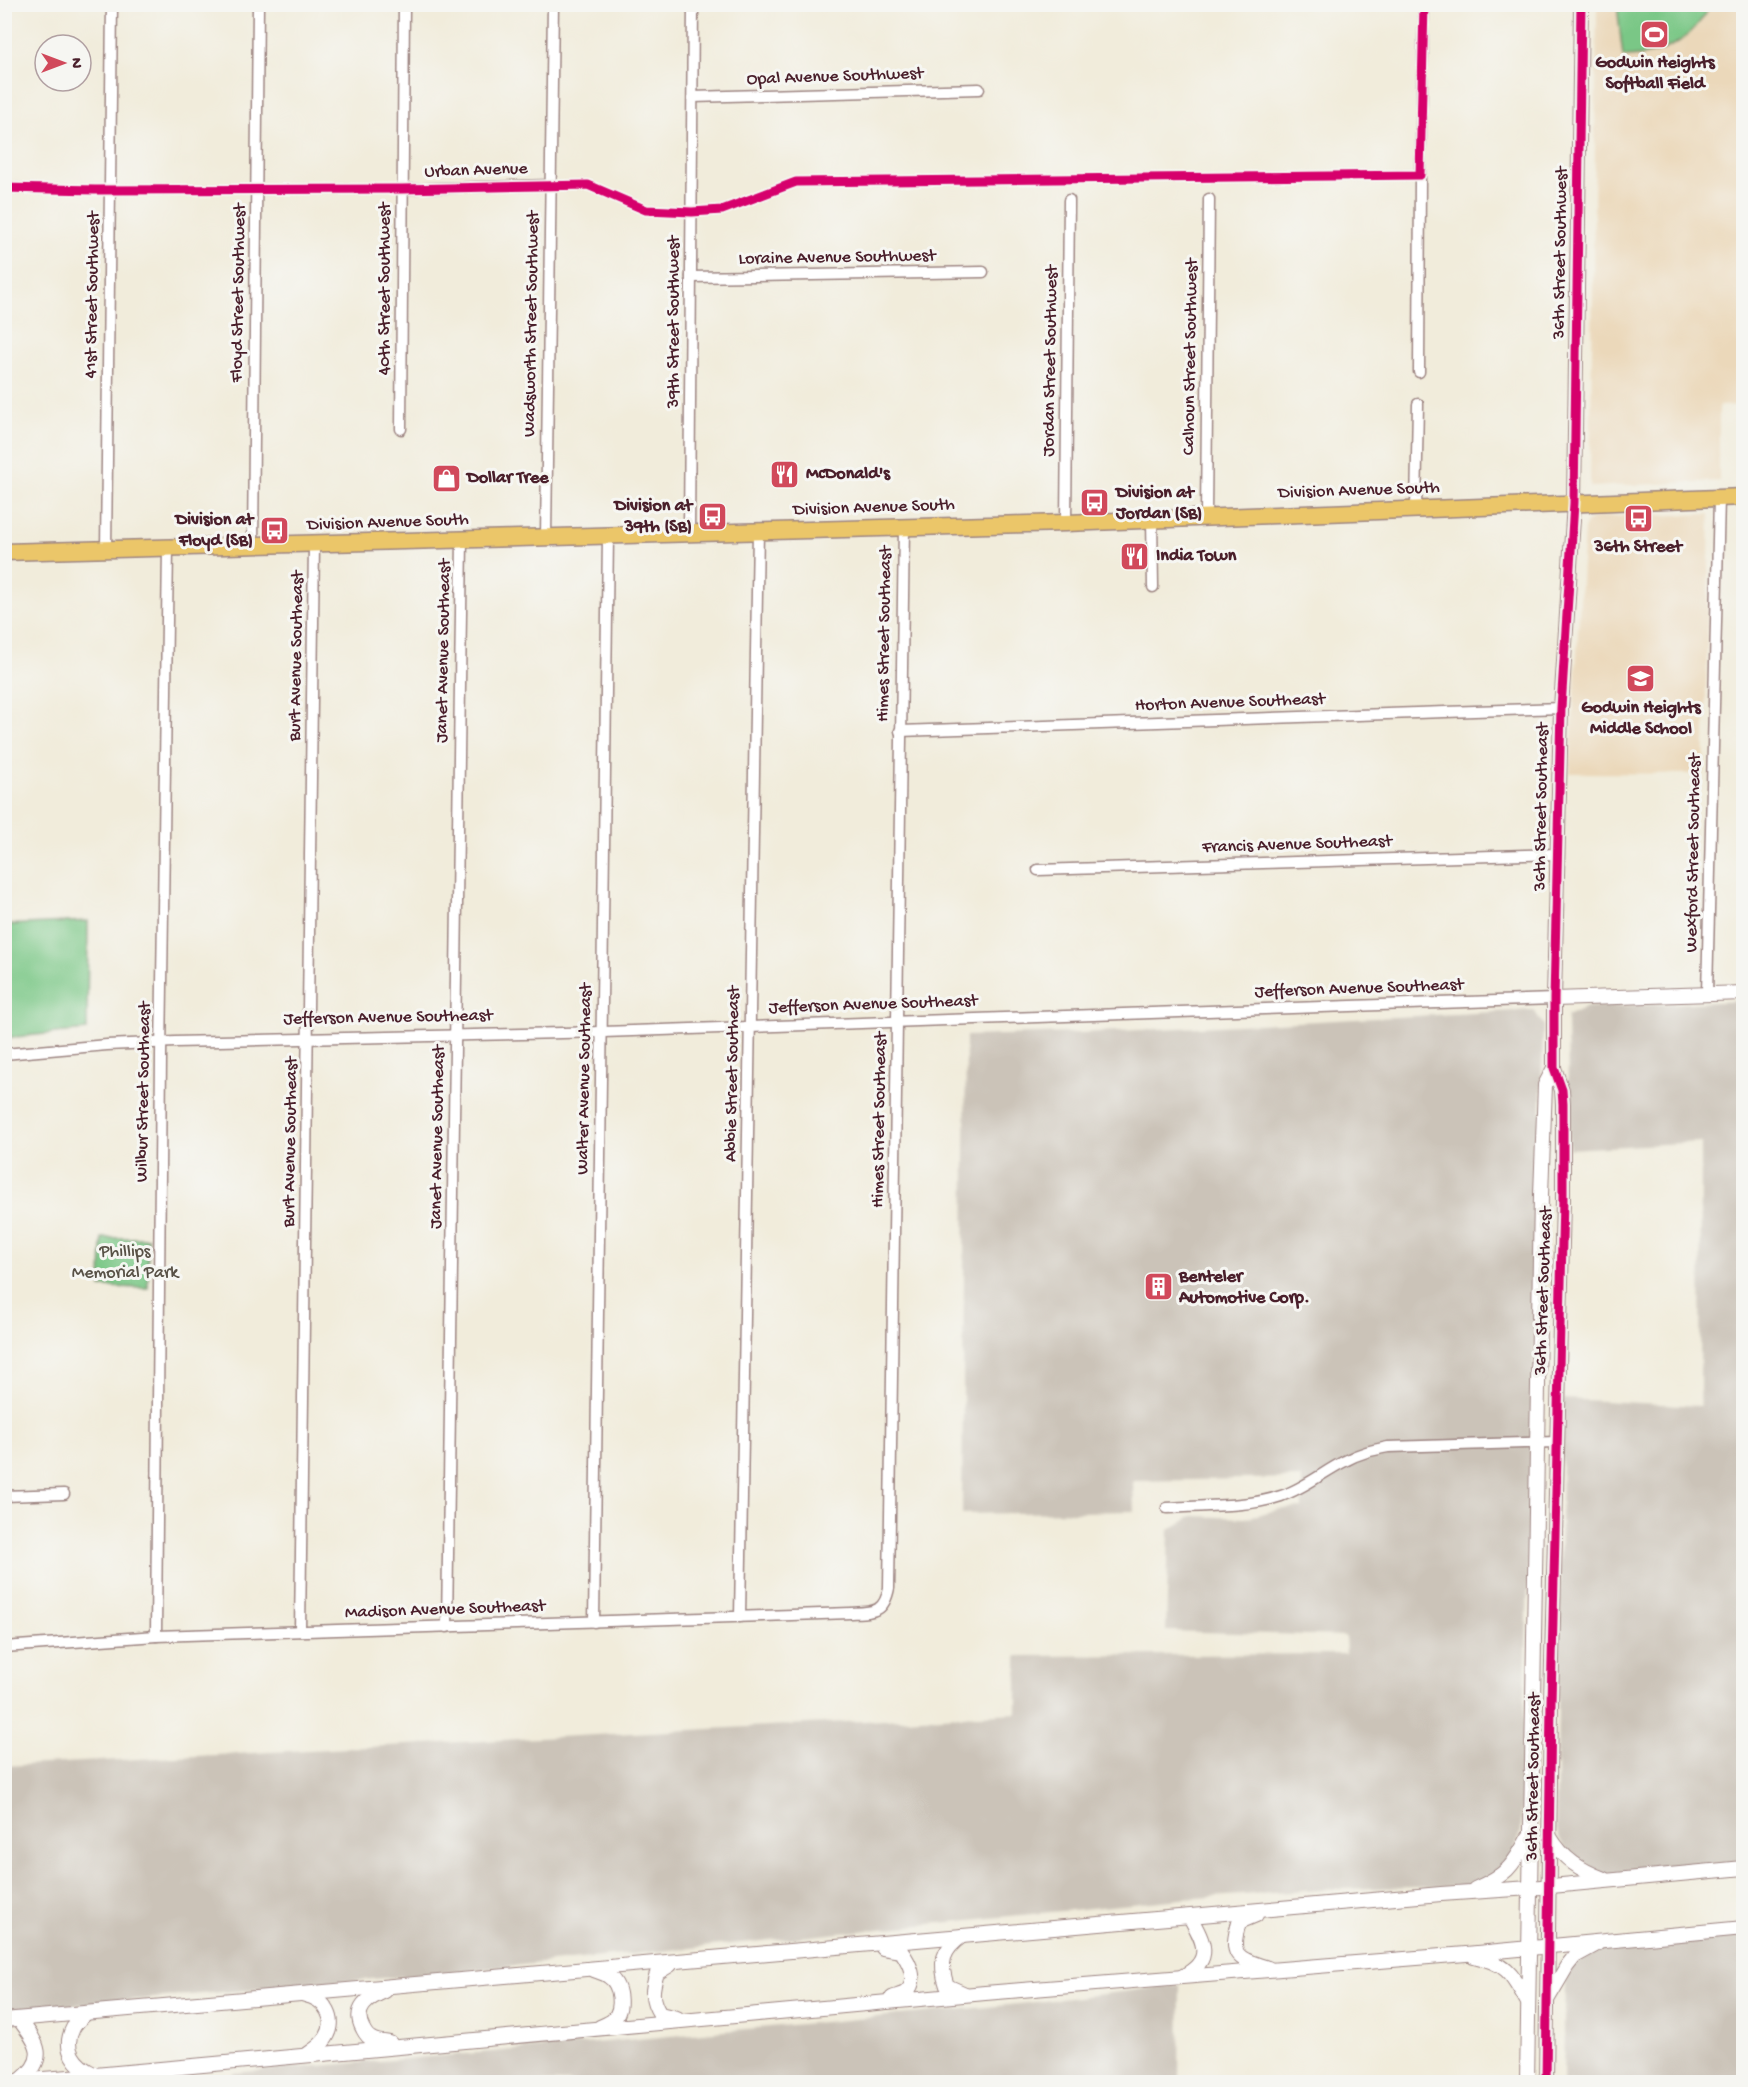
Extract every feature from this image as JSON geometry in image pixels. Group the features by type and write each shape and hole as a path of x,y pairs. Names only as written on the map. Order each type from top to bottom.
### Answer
{"main road":[{"name":"Division Avenue South","path":"4,552 1066,522 1743,497"}],"street":[{"name":"41st Street Southwest","path":"106,550 112,4"},
{"name":"Floyd Street Southwest","path":"253,546 258,4"},
{"name":"40th Street Southwest","path":"401,429 404,4"},
{"name":"Wadsworth Street Southwest","path":"546,537 553,4"},
{"name":"39th Street Southwest","path":"689,533 693,4"},
{"path":"1419,372 1424,4"},
{"name":"36th Street Southwest","path":"1574,503 1581,4"},
{"name":"Opal Avenue Southwest","path":"693,98 979,89"},
{"name":"Urban Avenue","path":"402,189 551,185"},
{"name":"Calhoun Street Southwest","path":"1206,516 1209,199"},
{"name":"Jordan Street Southwest","path":"1066,522 1069,200"},
{"name":"Loraine Avenue Southwest","path":"691,277 983,272"},
{"path":"1416,509 1418,404"},
{"name":"Wexford Street Southeast","path":"1707,994 1719,498"},
{"name":"36th Street Southeast","path":"1546,2082 1556,1442 1563,1200 1563,1090 1554,1068 1554,999 1561,708 1574,503"},
{"path":"1152,518 1153,587"},
{"name":"Himes Street Southeast","path":"884,1605 888,1588 904,527"},
{"name":"Abbie Street Southeast","path":"740,1617 758,531"},
{"name":"Walter Avenue Southeast","path":"594,1622 608,536"},
{"name":"Janet Avenue Southeast","path":"447,1627 462,540"},
{"name":"Burt Avenue Southeast","path":"300,1631 314,545"},
{"name":"Wilbur Street Southeast","path":"156,1636 168,548"},
{"name":"Horton Avenue Southeast","path":"900,731 1561,708"},
{"name":"Francis Avenue Southeast","path":"1038,870 1558,854"},
{"name":"Jefferson Avenue Southeast","path":"4,1054 161,1043 603,1032 1743,993"},
{"name":"36th Street Southeast","path":"1527,2082 1543,1118 1545,1085 1554,1068"},
{"path":"1167,1508 1244,1504 1280,1497 1304,1487 1346,1460 1365,1452 1389,1447 1556,1442"},
{"path":"4,1496 64,1494"},
{"name":"Madison Avenue Southeast","path":"4,1647 156,1636 869,1613 884,1605"},
{"path":"1467,1893 1499,1878 1507,1871 1530,1836"},
{"path":"1549,1836 1570,1862 1588,1873 1609,1881"},
{"path":"4,2020 1549,1887 1743,1868"},
{"path":"1266,1910 1239,1922 1235,1938 1236,1951 1242,1960 1275,1970"},
{"path":"1179,1978 1196,1970 1202,1959 1204,1946 1190,1917"},
{"path":"4,2082 1743,1928"},
{"path":"962,1936 948,1945 942,1969 947,1986 968,1995"},
{"path":"1546,2002 1575,1956 1600,1942"},
{"path":"864,1945 902,1951 911,1968 910,1985 905,1993 870,2005"},
{"path":"1466,1954 1489,1960 1503,1967 1512,1974 1528,2002"},
{"path":"674,1963 657,1973 652,1989 653,2003 660,2014 689,2020"},
{"path":"593,1970 610,1977 617,1987 620,1999 618,2012 613,2021 595,2029"},
{"path":"398,1986 372,1996 364,2003 360,2011 360,2023 366,2035 372,2039 405,2046"},
{"path":"301,1994 316,1997 322,2002 330,2017 330,2028 325,2040 308,2054"},
{"path":"86,2013 72,2029 70,2054 83,2069 95,2075"},
{"path":"19,2019 31,2033 37,2049 35,2065 31,2072 21,2080"}],"shaded area":[{"path":"1597,5 1743,5 1743,405 1719,406 1719,481 1590,487"},
{"name":"Godwin Heights Middle School","path":"1710,514 1704,774 1570,773 1584,529 1588,521 1597,517"},
{"path":"1743,1001 1743,1862 1607,1875 1567,1852 1556,1828 1563,1399 1700,1406 1701,1142 1569,1149 1567,1016 1586,1007"},
{"path":"1534,1010 1543,1025 1521,1833 1513,1853 1496,1873 1465,1886 1335,1889 1181,1899 431,1974 5,2011 5,1766 1017,1713 1017,1656 1346,1654 1345,1636 1166,1631 1169,1530 1193,1516 1245,1518 1280,1509 1302,1508 1302,1478 1133,1481 1134,1511 962,1514 966,1036 1079,1033"},
{"path":"1743,1935 1743,2082 1563,2082 1565,1982 1573,1965 1603,1947"},
{"path":"1180,1985 1179,2082 232,2082 233,2073 540,2048 1019,2004"}],"green space":[{"name":"Godwin Heights Softball Field","path":"1617,4 1710,5 1695,28 1675,44 1651,54 1623,57"},
{"path":"88,921 87,1030 5,1038 5,925"},
{"name":"Phillips Memorial Park","path":"102,1238 148,1238 148,1288 101,1287"}],"cycle path":[{"path":"4,188 402,189 588,185 646,210 692,212 722,210 796,182 1420,175 1424,4"},
{"path":"1546,2082 1551,1703 1563,1200 1563,1104 1562,1090 1554,1068 1554,999 1561,708 1574,503 1581,4"}],"place":[{"name":"Godwin Heights Softball Field","path":"1655,34"},
{"name":"McDonald's","path":"785,474"},
{"name":"Dollar Tree","path":"446,478"},
{"name":"Division at Jordan (SB)","path":"1095,503"},
{"name":"Division at 39th (SB)","path":"713,516"},
{"name":"36th Street","path":"1638,518"},
{"name":"Division at Floyd (SB)","path":"274,530"},
{"name":"India Town","path":"1135,556"},
{"name":"Godwin Heights Middle School","path":"1641,679"},
{"name":"Benteler Automotive Corp.","path":"1158,1287"}]}
